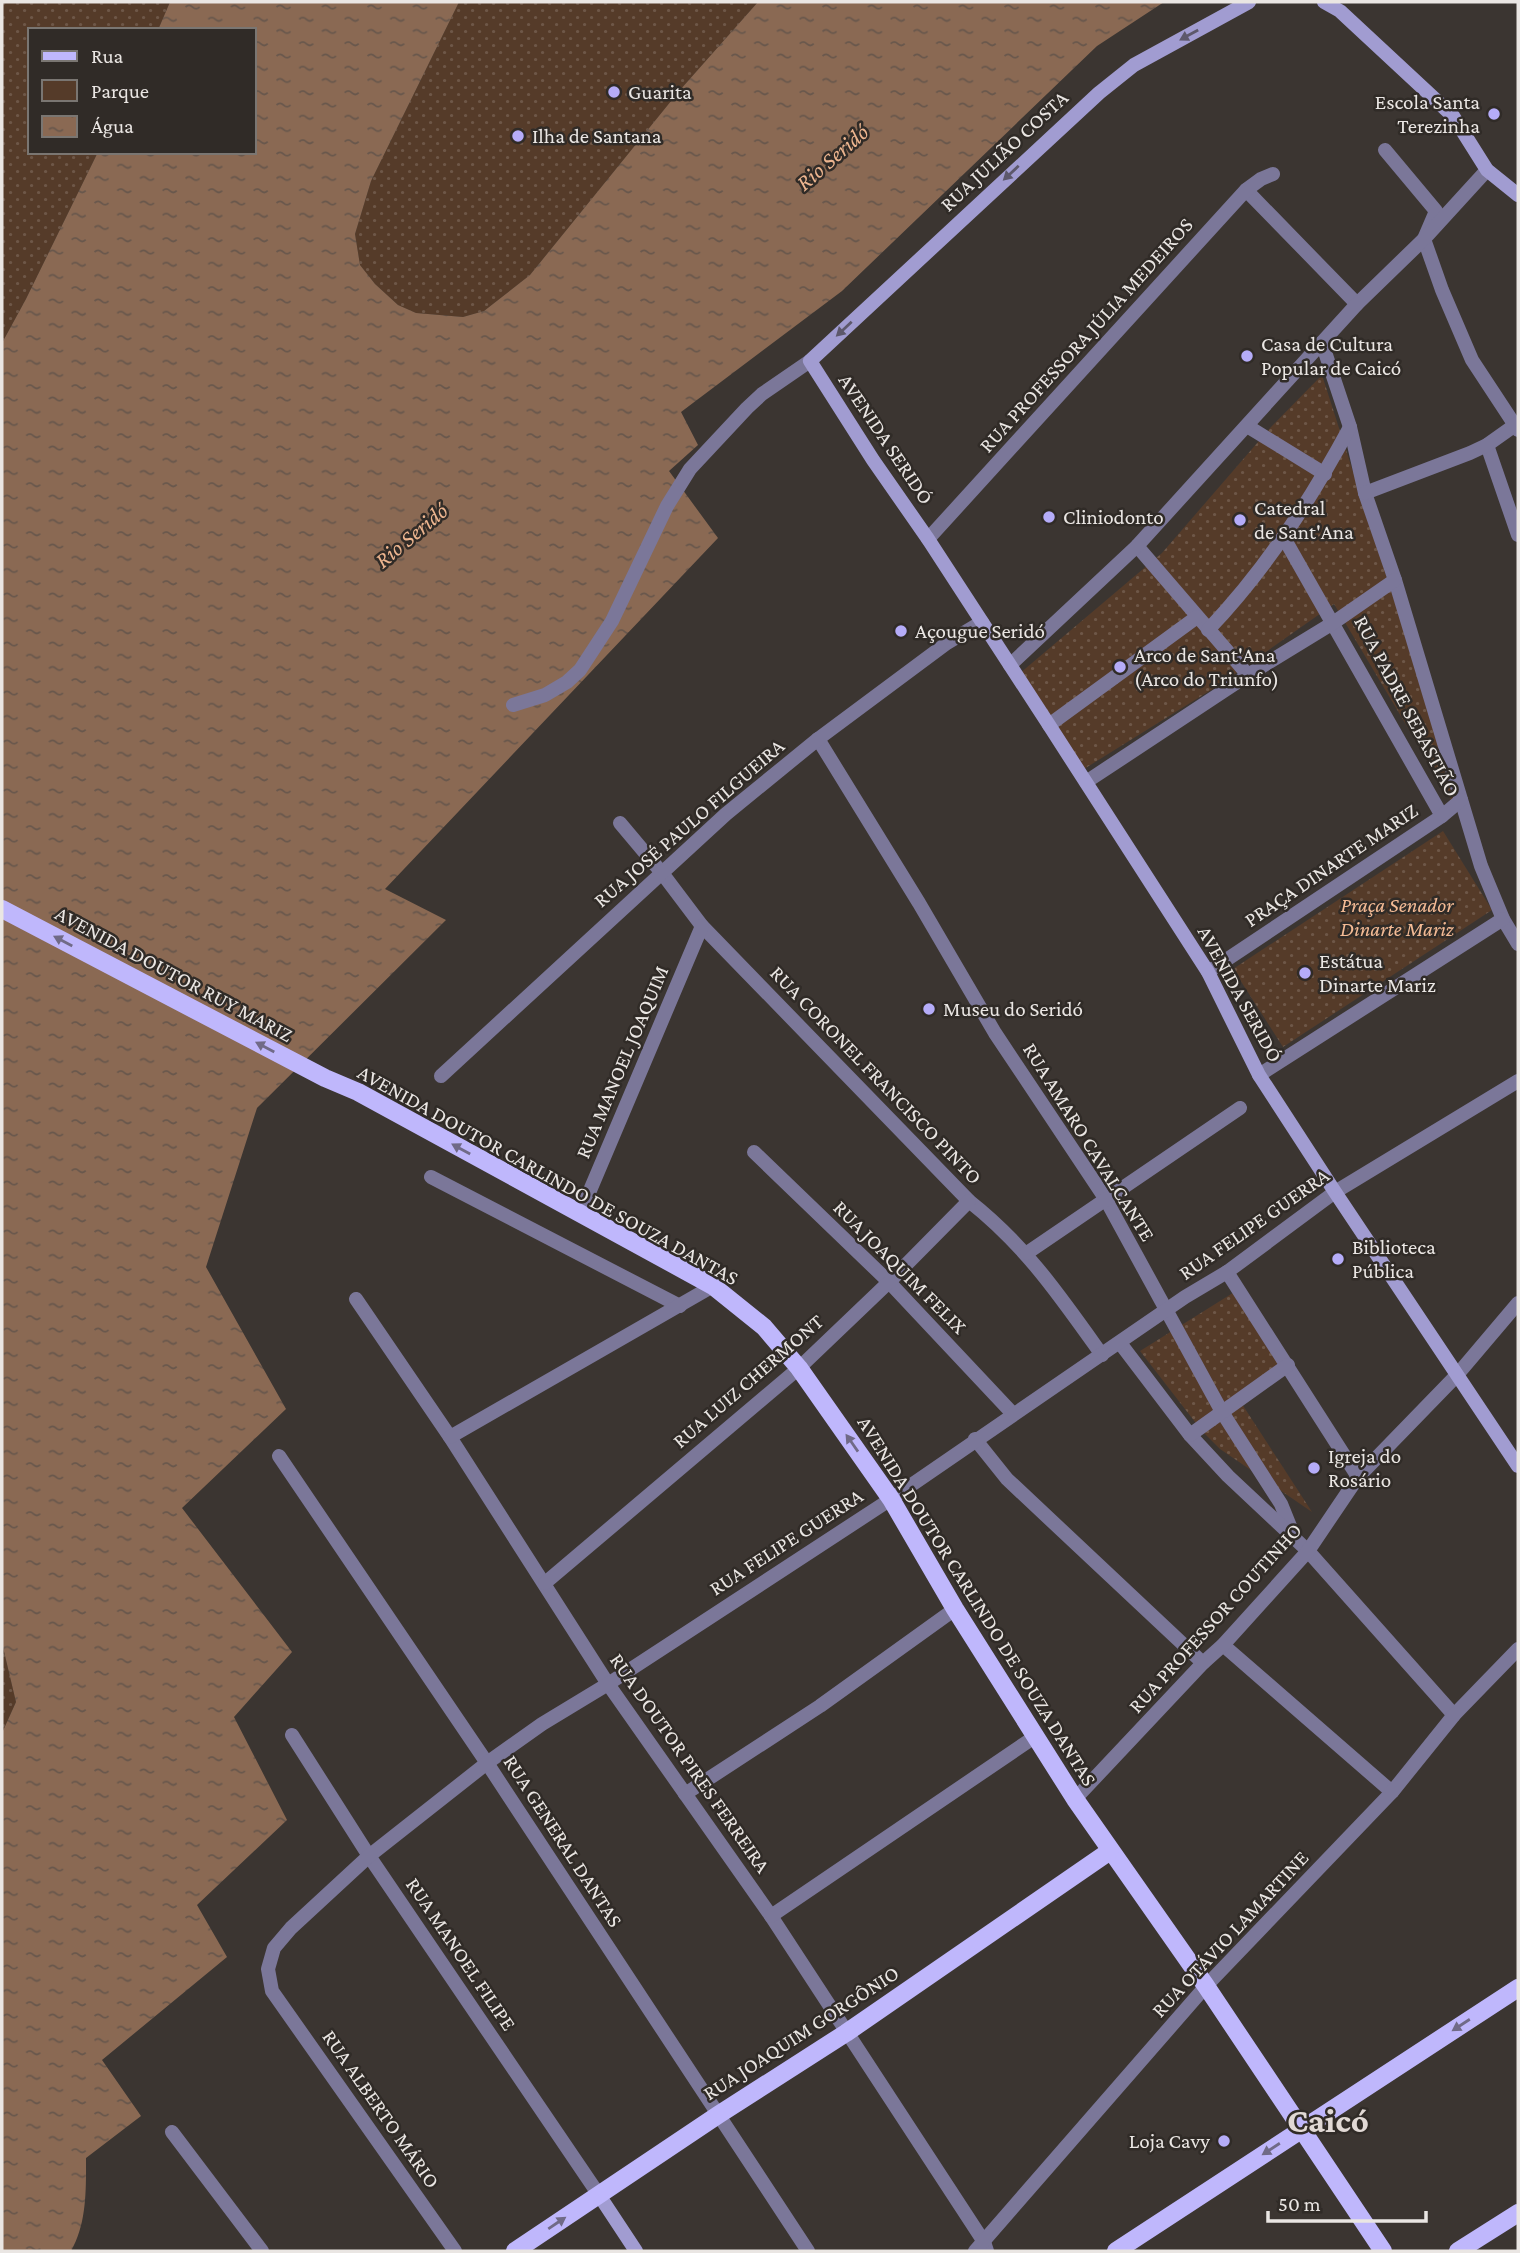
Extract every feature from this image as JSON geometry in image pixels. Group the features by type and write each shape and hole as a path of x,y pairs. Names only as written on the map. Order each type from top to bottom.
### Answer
{"main road":[{"name":"RUA JULIÃO COSTA","path":"810,361 1099,93 1134,65 1249,2"},
{"path":"1324,2 1344,7 1453,116 1487,170 1518,195"},
{"name":"AVENIDA SERIDÓ","path":"810,361 873,460 932,535 982,622 1208,972 1259,1074 1518,1466"},
{"name":"AVENIDA DOUTOR RUY MARIZ","path":"2,909 325,1079"},
{"name":"AVENIDA DOUTOR CARLINDO DE SOUZA DANTAS","path":"325,1079 358,1093 713,1286 764,1327 799,1368 891,1499 955,1609 1075,1799 1206,1986 1383,2251"},
{"name":"RUA JOAQUIM GORGÔNIO","path":"515,2251 846,2033 1110,1851"},
{"path":"1116,2251 1518,1988"},
{"path":"599,2195 636,2251"},
{"path":"1458,2251 1518,2213"}],"street":[{"path":"1365,493 1487,445 1517,426 1472,360 1442,290 1424,239 1436,211 1385,150"},
{"path":"1010,665 1137,546 1357,304 1424,239 1487,170"},
{"name":"RUA PROFESSORA JÚLIA MEDEIROS","path":"932,535 1246,190 1273,174"},
{"path":"1246,190 1357,304"},
{"name":"RUA PADRE SEBASTIÃO","path":"1322,343 1350,427 1365,493 1395,580 1481,866 1518,944"},
{"path":"513,705 545,695 567,682 580,670 612,621 667,506 691,469 762,394 810,361"},
{"path":"1247,426 1325,474"},
{"path":"1208,630 1284,538 1325,474 1350,427"},
{"path":"1487,445 1518,535"},
{"path":"1086,782 1248,675 1333,623 1284,538"},
{"path":"1137,546 1248,675"},
{"name":"RUA PADRE SEBASTIÃO","path":"1395,580 1333,623 1442,816 1461,800"},
{"path":"1049,725 1197,617"},
{"name":"RUA JOSÉ PAULO FILGUEIRA","path":"441,1076 726,814 818,739 947,643 982,622"},
{"name":"RUA AMARO CAVALCANTE","path":"818,739 912,891 995,1033 1105,1198 1222,1412 1281,1504 1294,1536"},
{"name":"PRAÇA DINARTE MARIZ","path":"1208,972 1442,816"},
{"name":"RUA CORONEL FRANCISCO PINTO","path":"621,823 702,926 970,1200 1027,1253 1102,1354"},
{"path":"1259,1074 1510,925"},
{"name":"RUA MANOEL JOAQUIM","path":"580,1214 702,926"},
{"name":"RUA FELIPE GUERRA","path":"272,1991 268,1969 274,1948 290,1928 369,1856 486,1763 891,1499 1185,1297 1227,1272 1335,1192 1518,1081"},
{"path":"1027,1253 1240,1108"},
{"name":"RUA JOAQUIM FELIX","path":"754,1152 889,1282 1013,1414"},
{"path":"431,1177 680,1306"},
{"name":"RUA LUIZ CHERMONT","path":"545,1583 799,1368 970,1200"},
{"path":"1227,1272 1358,1477"},
{"path":"450,1437 713,1286"},
{"name":"RUA DOUTOR PIRES FERREIRA","path":"356,1299 450,1437 608,1684 771,1916 982,2248"},
{"name":"RUA PROFESSOR COUTINHO","path":"1075,1799 1223,1645 1308,1551 1358,1477 1457,1375 1518,1303"},
{"path":"1120,1343 1190,1435 1228,1476 1294,1536 1454,1716"},
{"path":"1190,1435 1288,1365"},
{"path":"975,1439 1007,1479 1203,1663"},
{"name":"RUA GENERAL DANTAS","path":"279,1456 486,1763 808,2251"},
{"path":"684,1794 820,1706 955,1609"},
{"path":"1223,1645 1392,1792"},
{"name":"RUA OTÁVIO LAMARTINE","path":"982,2248 1206,1986 1392,1792 1454,1716 1518,1648"},
{"name":"RUA MANOEL FILIPE","path":"292,1735 369,1856 599,2195"},
{"path":"771,1916 1036,1737"},
{"name":"RUA ALBERTO MÁRIO","path":"272,1991 455,2251"},
{"path":"172,2132 262,2251"}],"green space":[{"path":"2,2 170,2 159,28 28,28 28,154 97,154 2,343"},
{"name":"Ilha de Santana","path":"459,2 758,2 680,90 530,275 484,311 463,317 416,313 398,305 375,284 360,265 355,234 371,181"},
{"path":"1322,375 1467,827 1334,604 1219,685 1084,769 1019,674 1162,553 1271,427"},
{"name":"Praça Senador Dinarte Mariz","path":"1443,831 1492,910 1283,1047 1233,969"},
{"path":"1236,1291 1286,1366 1240,1401 1312,1512 1220,1449 1202,1431 1140,1351"},
{"path":"2,1643 16,1702 2,1733"}],"water":[{"name":"Rio Seridó","path":"170,2 459,2 371,181 355,234 360,265 375,284 398,305 416,313 463,317 484,311 530,275 680,90 758,2 1164,2 1097,46 842,291 681,412 698,445 669,471 718,538 385,889 446,920 257,1108 206,1267 286,1409 182,1508 292,1652 234,1717 287,1820 197,1905 227,1957 102,2060 141,2116 86,2158 83,2217 71,2251 2,2251 2,1733 16,1702 2,1643 2,343 97,154 256,154 256,28 159,28"}],"place":[{"name":"Guarita","path":"614,92"},
{"name":"Escola Santa Terezinha","path":"1494,114"},
{"name":"Ilha de Santana","path":"518,136"},
{"name":"Casa de Cultura Popular de Caicó","path":"1247,356"},
{"name":"Cliniodonto","path":"1049,517"},
{"name":"Catedral de Sant'Ana","path":"1240,520"},
{"name":"Açougue Seridó","path":"901,631"},
{"name":"Arco de Sant'Ana (Arco do Triunfo)","path":"1120,667"},
{"name":"Estátua Dinarte Mariz","path":"1305,973"},
{"name":"Museu do Seridó","path":"929,1009"},
{"name":"Biblioteca Pública","path":"1338,1259"},
{"name":"Igreja do Rosário","path":"1314,1468"},
{"name":"Loja Cavy","path":"1224,2141"}],"district":[{"name":"Caicó","path":"1328,2120"}]}
